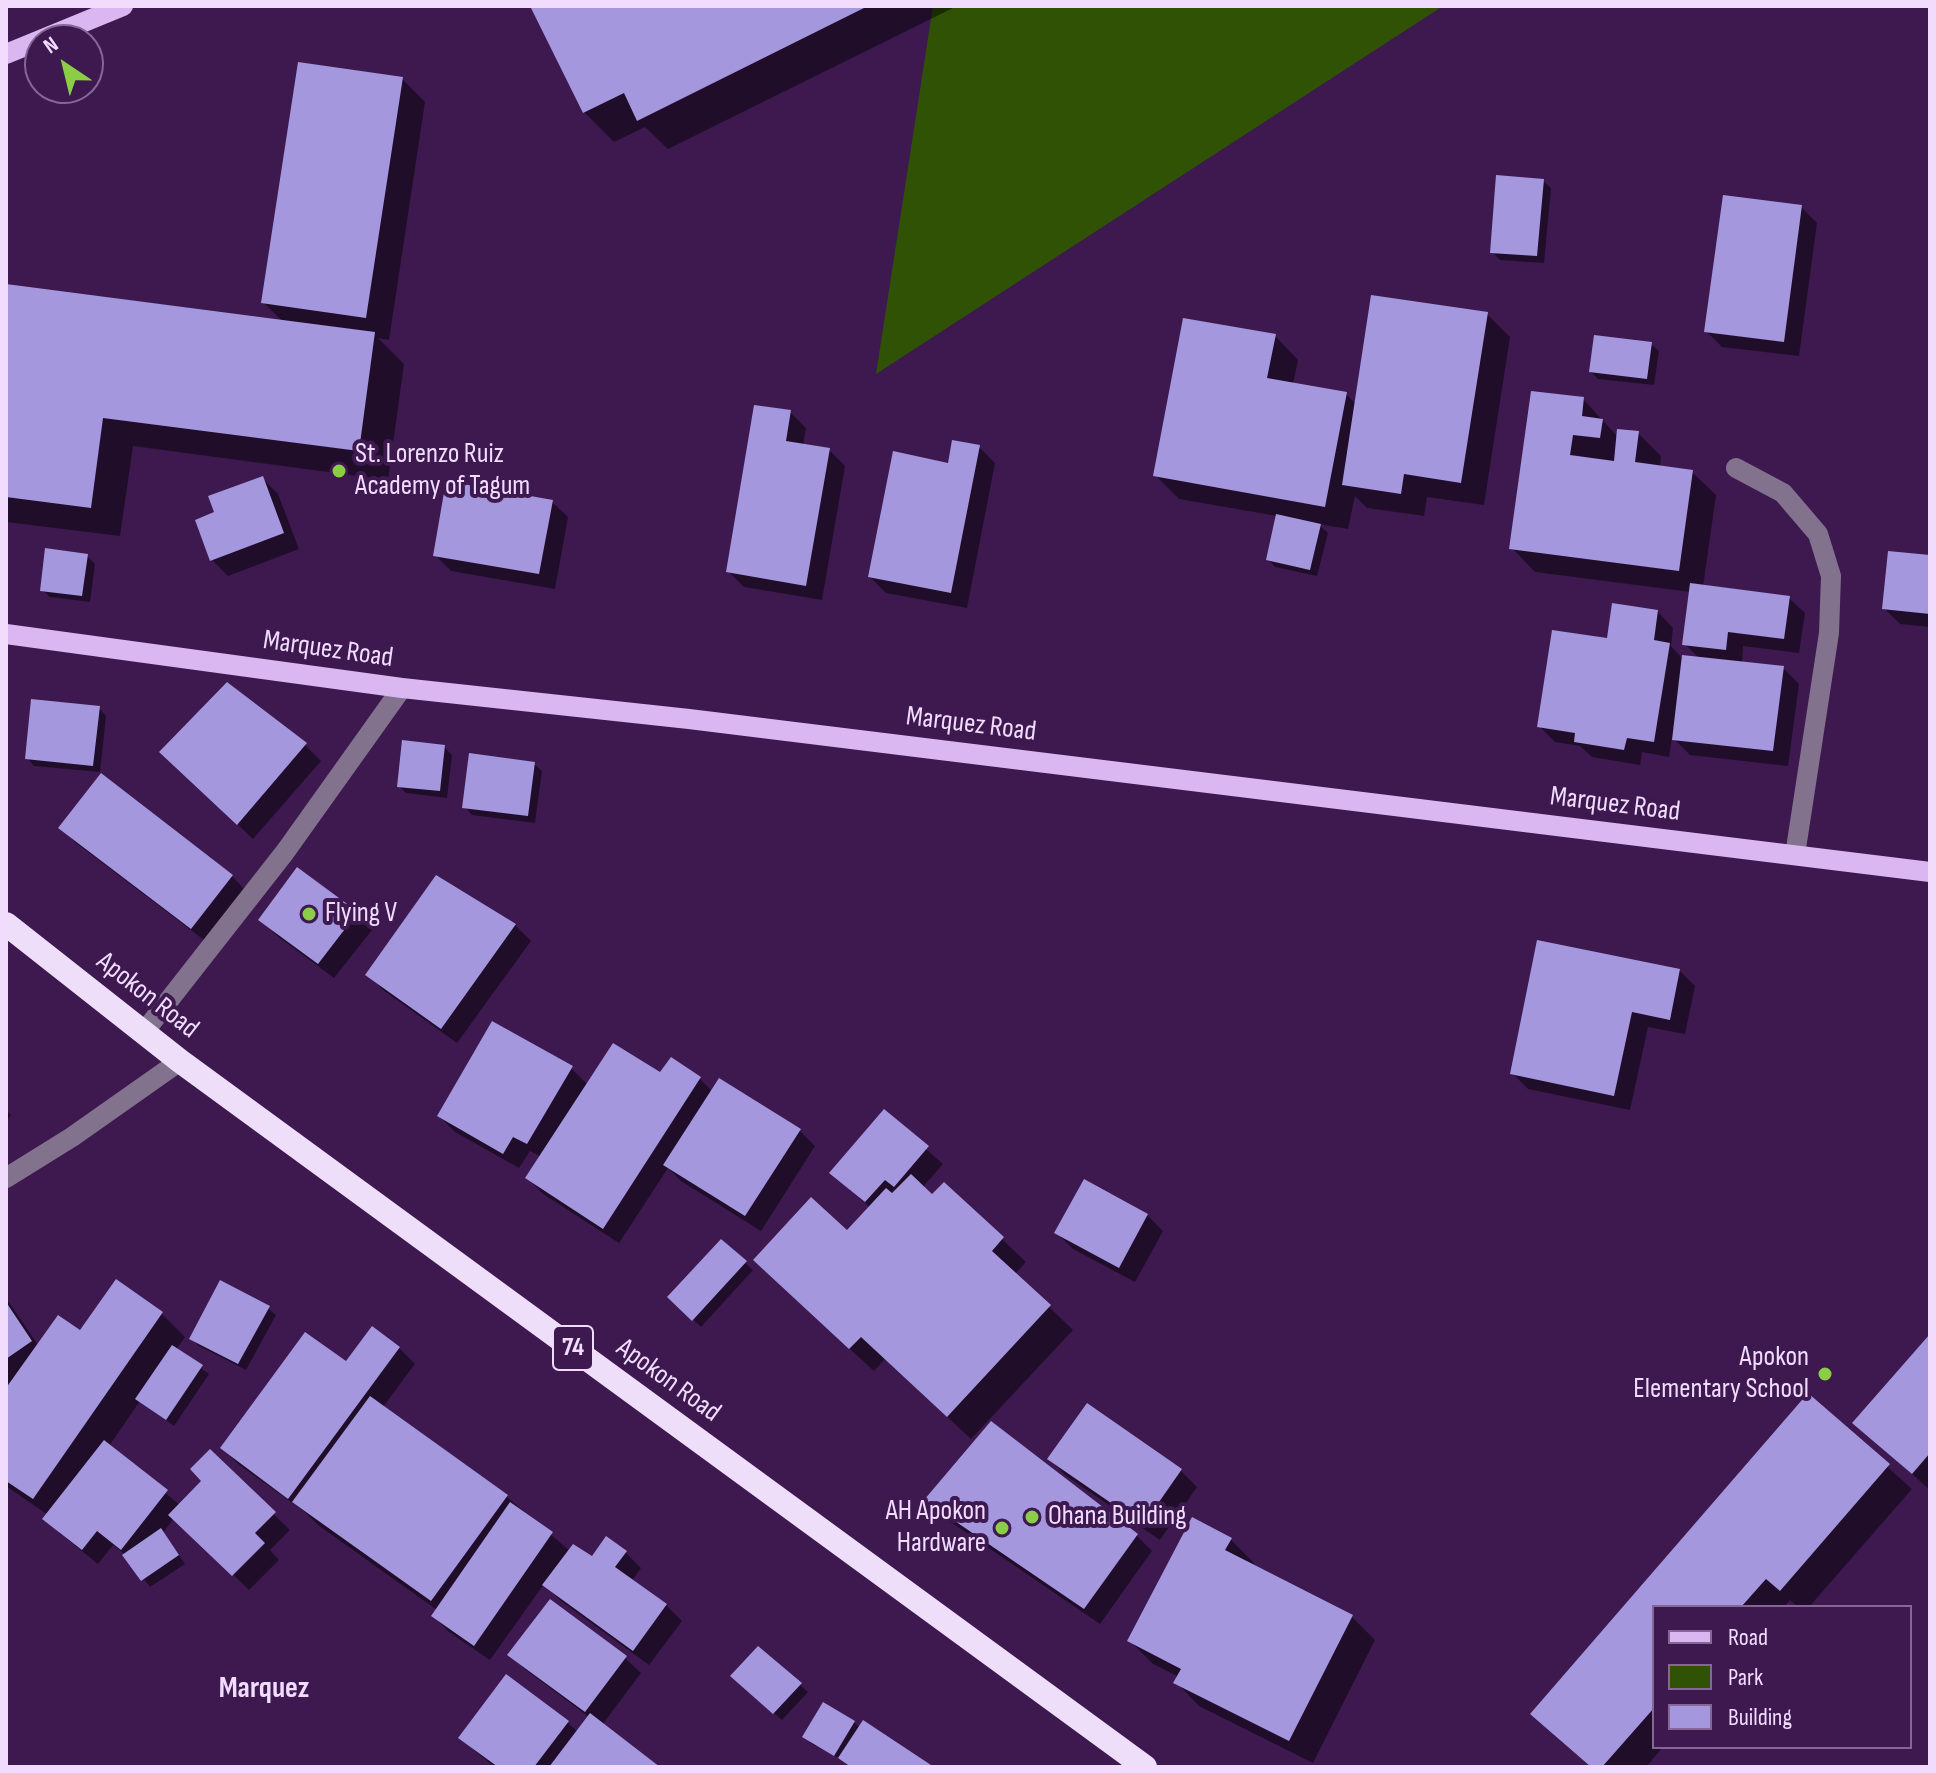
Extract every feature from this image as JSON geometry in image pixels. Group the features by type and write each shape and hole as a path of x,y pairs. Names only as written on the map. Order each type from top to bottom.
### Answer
{"highway":[{"name":"Apokon Road","path":"6,924 180,1061 1144,1767"}],"main road":[{"path":"6,54 123,6"},
{"name":"Marquez Road","path":"6,634 402,688 689,719 1930,872"}],"street":[{"path":"1736,468 1783,493 1818,534 1831,576 1829,633 1795,855"},
{"path":"144,1032 285,852 402,688"},
{"path":"6,1178 72,1137 180,1061"}],"green space":[{"path":"933,6 1443,6 876,374"}],"building":[{"path":"530,6 868,6 637,121 624,93 583,113"},
{"path":"298,62 403,77 366,318 261,303"},
{"path":"1496,175 1544,179 1537,256 1490,253"},
{"path":"1723,195 1802,205 1784,342 1704,332"},
{"path":"6,284 375,332 359,451 103,418 91,508 6,497"},
{"path":"1371,295 1488,312 1461,483 1404,474 1401,494 1342,485"},
{"path":"1183,318 1276,334 1267,378 1347,392 1325,507 1153,476"},
{"path":"1594,335 1652,342 1647,379 1589,372"},
{"path":"1531,391 1584,397 1582,416 1603,419 1600,438 1573,435 1570,455 1614,461 1617,429 1639,431 1635,462 1693,470 1679,571 1509,549"},
{"path":"754,405 791,410 786,441 830,448 806,586 726,572"},
{"path":"952,440 980,445 951,593 868,577 893,451 948,463"},
{"path":"263,476 284,533 210,561 195,520 214,512 208,496"},
{"path":"446,481 553,500 539,574 433,556"},
{"path":"1276,514 1321,524 1310,570 1266,560"},
{"path":"45,548 88,554 82,596 40,591"},
{"path":"1888,551 1930,555 1930,614 1882,609"},
{"path":"1690,583 1790,596 1784,639 1728,632 1726,650 1682,645"},
{"path":"1612,603 1658,610 1654,640 1670,643 1654,742 1627,738 1624,750 1574,742 1575,733 1537,727 1552,630 1607,638"},
{"path":"1682,655 1784,666 1773,751 1672,740"},
{"path":"227,682 307,743 237,825 159,752"},
{"path":"31,699 100,706 93,766 25,759"},
{"path":"402,740 445,745 440,791 397,787"},
{"path":"469,753 535,762 528,816 462,808"},
{"path":"101,773 233,875 191,929 58,828"},
{"path":"297,867 358,912 318,964 258,920"},
{"path":"436,875 516,924 441,1029 365,975"},
{"path":"1537,940 1680,969 1670,1020 1632,1012 1614,1096 1510,1074"},
{"path":"492,1021 573,1066 527,1144 513,1137 503,1154 437,1116"},
{"path":"613,1043 660,1072 671,1057 701,1077 603,1229 525,1178"},
{"path":"719,1078 801,1129 745,1216 663,1165"},
{"path":"884,1109 929,1146 894,1187 885,1180 865,1202 829,1173"},
{"path":"911,1174 932,1194 944,1182 1004,1237 992,1251 1051,1305 947,1417 861,1337 849,1349 753,1260 811,1197 847,1230 886,1188 892,1193"},
{"path":"1084,1179 1148,1214 1119,1268 1054,1233"},
{"path":"721,1239 747,1261 692,1321 667,1297"},
{"path":"116,1279 163,1312 33,1499 6,1481 6,1388 58,1315 80,1330"},
{"path":"220,1280 270,1306 238,1364 189,1339"},
{"path":"6,1302 32,1341 6,1359"},
{"path":"372,1326 400,1347 288,1499 220,1448 305,1332 346,1361"},
{"path":"1930,1334 1930,1453 1912,1474 1852,1423"},
{"path":"172,1345 203,1365 166,1420 135,1399"},
{"path":"1808,1393 1890,1464 1780,1591 1766,1579 1743,1605 1652,1605 1652,1710 1602,1767 1591,1767 1530,1714"},
{"path":"370,1396 508,1495 431,1601 292,1502"},
{"path":"1087,1403 1182,1469 1143,1525 1047,1459"},
{"name":"Ohana Building","path":"991,1421 1138,1534 1084,1609 924,1500"},
{"path":"104,1440 168,1490 121,1550 97,1531 82,1550 42,1519"},
{"path":"210,1449 276,1512 255,1533 265,1543 232,1576 168,1515 201,1481 190,1469"},
{"path":"510,1502 553,1532 474,1646 431,1616"},
{"path":"1192,1517 1232,1538 1225,1550 1353,1615 1289,1741 1173,1683 1181,1669 1127,1641"},
{"path":"161,1528 179,1555 141,1581 122,1555"},
{"path":"606,1536 627,1551 615,1567 667,1604 633,1651 542,1585 573,1544 592,1556"},
{"path":"550,1599 627,1656 585,1712 507,1655"},
{"path":"758,1646 802,1683 773,1714 730,1676"},
{"path":"506,1674 569,1721 534,1767 498,1767 458,1738"},
{"path":"823,1702 855,1721 834,1756 802,1737"},
{"path":"590,1713 660,1767 549,1767"},
{"path":"863,1720 934,1767 851,1767 838,1758"}],"place":[{"name":"St. Lorenzo Ruiz Academy of Tagum","path":"339,471"},
{"name":"Flying V","path":"309,914"},
{"name":"Apokon Elementary School","path":"1825,1374"},
{"name":"Ohana Building","path":"1032,1517"},
{"name":"AH Apokon Hardware","path":"1002,1528"}],"district":[{"name":"Marquez","path":"264,1689"}]}
